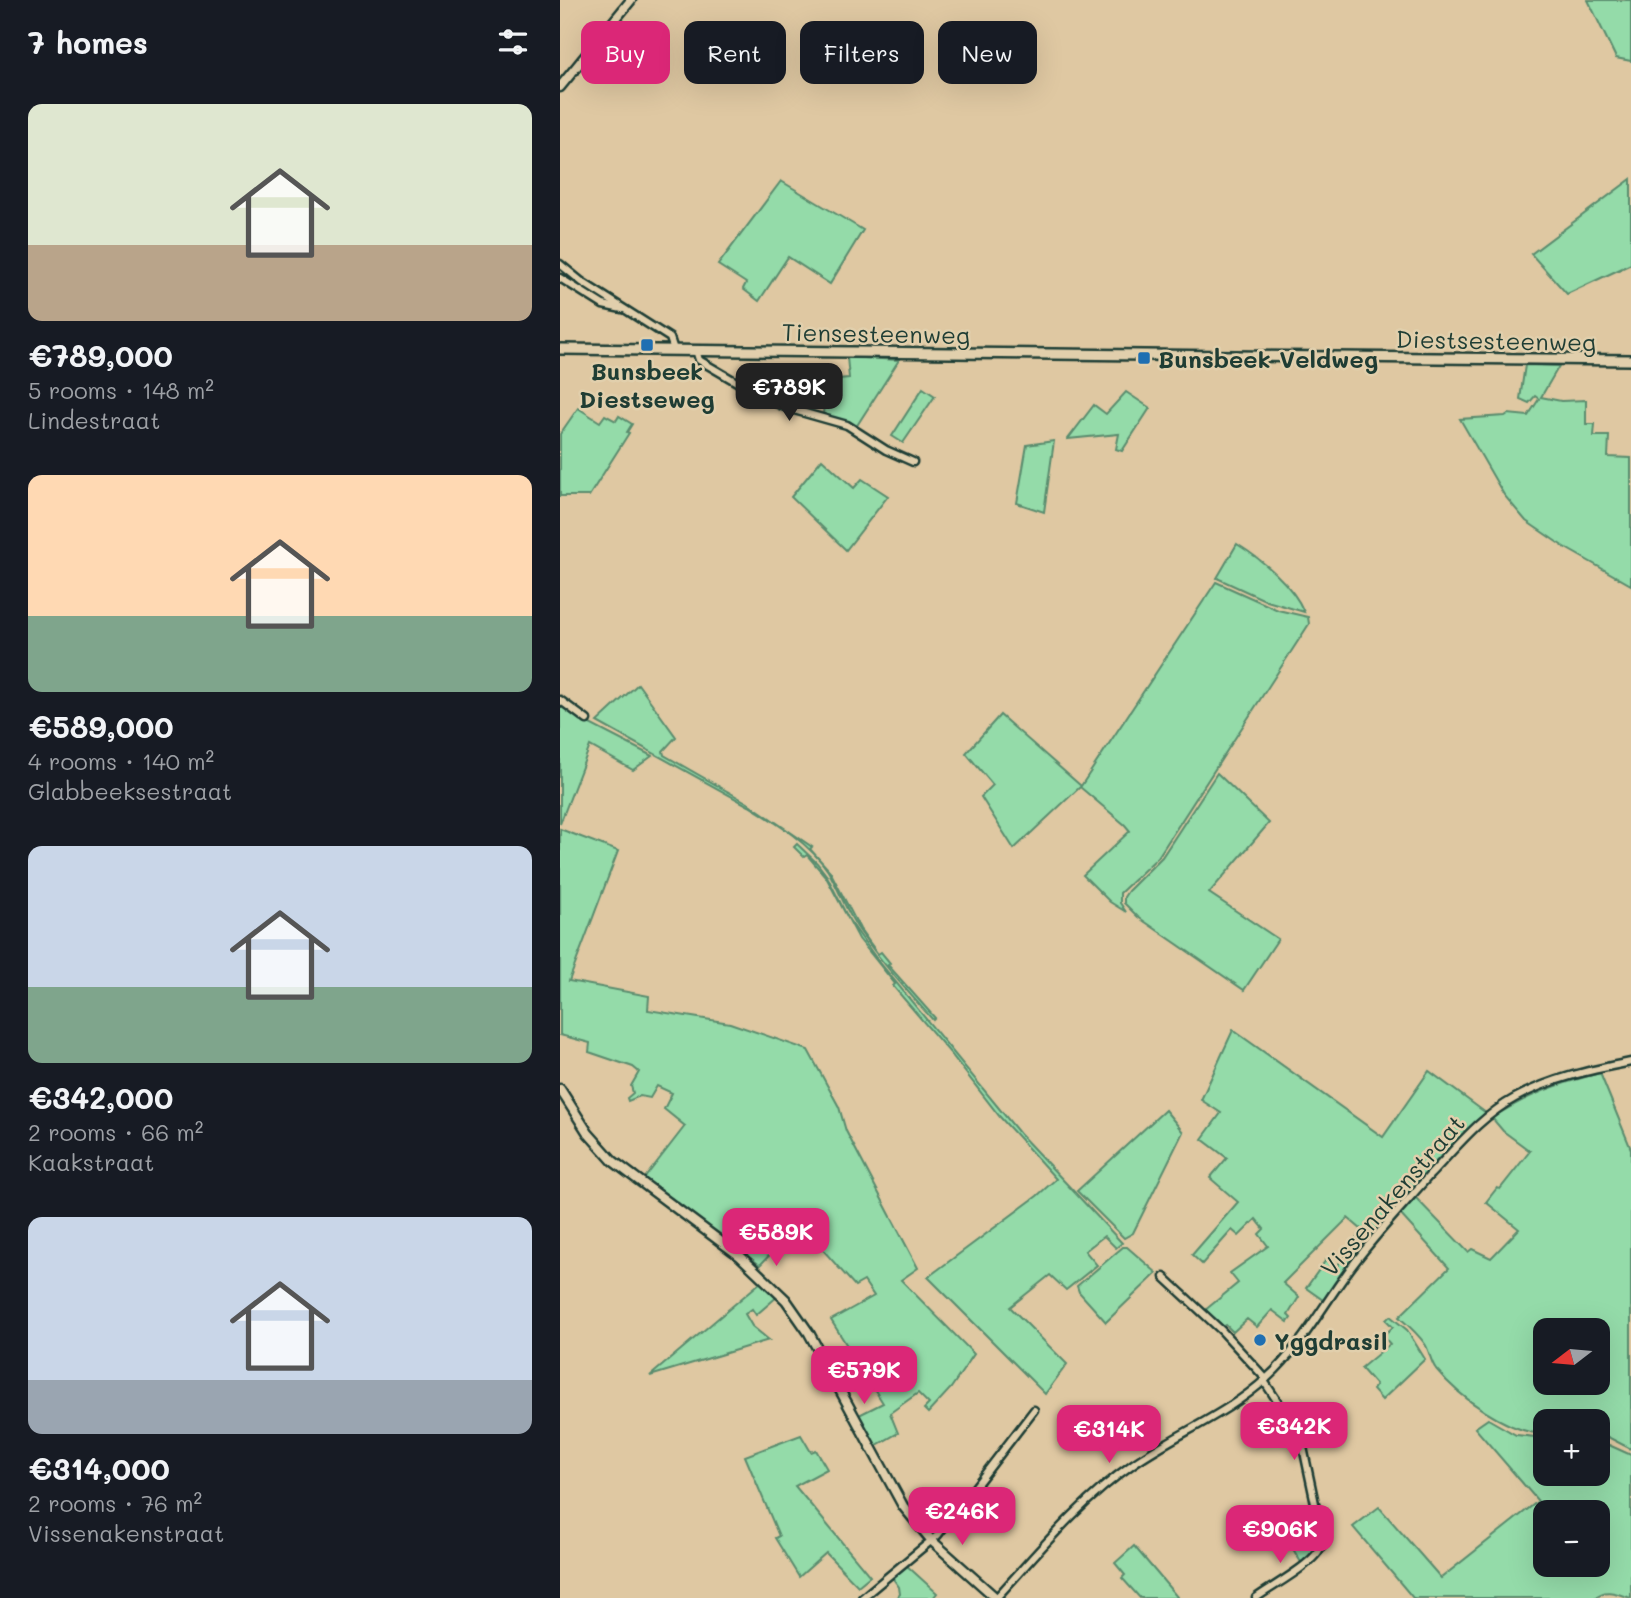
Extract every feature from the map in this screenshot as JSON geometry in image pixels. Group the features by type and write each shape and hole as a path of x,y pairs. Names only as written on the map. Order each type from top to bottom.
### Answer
{"main road":[{"name":"Tiensesteenweg","path":"560,349 1192,356"},
{"name":"Diestsesteenweg","path":"1192,356 1631,360"}],"street":[{"path":"560,86 631,0"},
{"path":"560,264 582,282 670,338 674,350"},
{"path":"560,278 603,305 624,309"},
{"path":"696,350 699,360 764,398 787,408 847,425 886,450 913,462"},
{"path":"560,700 587,720"},
{"name":"Vissenakenstraat","path":"997,1598 1064,1522 1099,1490 1136,1462 1238,1400 1265,1380 1303,1339 1368,1245 1484,1119 1516,1097 1547,1083 1581,1072 1631,1062"},
{"path":"560,1089 588,1133 613,1161 763,1275 797,1314 895,1492 913,1519 932,1541 997,1598"},
{"path":"1164,1277 1222,1331 1265,1380 1295,1428 1303,1447 1323,1541 1320,1551 1256,1598"},
{"path":"862,1598 932,1541 1034,1410"}],"green space":[{"path":"1588,0 1631,0 1631,61 1616,58"},
{"path":"1631,179 1631,264 1567,294 1531,254"},
{"path":"781,181 863,230 830,284 788,257 759,301 743,289 746,283 718,265"},
{"path":"847,357 899,360 856,427 823,415 826,380 849,378"},
{"path":"1525,365 1559,366 1541,397 1561,401 1586,400 1586,424 1595,424 1594,436 1609,436 1608,457 1631,458 1631,585 1564,547 1526,521 1504,495 1460,419 1508,414 1528,416 1539,399 1535,396 1529,403 1520,399"},
{"path":"923,388 935,396 903,443 892,436"},
{"path":"1126,392 1150,408 1122,451 1116,449 1119,434 1068,439 1094,405 1106,414"},
{"path":"578,408 600,422 605,415 616,421 619,416 632,424 589,496 560,496 560,434"},
{"path":"1054,441 1044,512 1017,503 1027,445"},
{"path":"822,459 854,488 862,479 888,496 846,550 791,497"},
{"path":"1237,544 1275,574 1292,592 1304,612 1267,601 1217,578"},
{"path":"1216,582 1278,610 1308,617 1309,624 1158,857 1120,893 1120,903 1126,912 1110,902 1083,875 1130,831 1125,825 1080,787 1014,849 981,797 993,785 966,753 1000,715 1081,786"},
{"path":"638,684 676,737 663,751 664,755 748,803 812,847 810,849 820,860 782,827 597,722"},
{"path":"560,704 580,719 652,756 633,770 590,746 560,824"},
{"path":"1217,773 1269,823 1209,893 1278,939 1244,990 1138,917 1124,903 1128,891 1162,857"},
{"path":"560,829 618,851 569,981 649,996 648,1010 730,1023 808,1050 839,1107 846,1131 918,1268 901,1280 974,1354 951,1388 928,1413 924,1409 929,1404 918,1393 890,1413 898,1433 875,1446 859,1415 883,1403 831,1320 874,1296 864,1281 855,1286 800,1224 760,1265 644,1179 685,1126 664,1109 672,1093 657,1086 650,1098 640,1096 628,1101 627,1098 633,1093 631,1086 639,1072 633,1067 589,1052 590,1043 560,1035"},
{"path":"797,844 827,876 849,920 876,958 1020,1134 1122,1243 1116,1248 1104,1236 1085,1251 1097,1265 1066,1290 1050,1275 1010,1307 1067,1364 1045,1394 928,1277 1056,1179 1000,1117 893,986 895,984 859,939 826,877 807,855 804,857 794,847"},
{"path":"821,861 830,871 860,929 878,954 881,952 890,963 888,965 935,1018 933,1020 896,978 856,926"},
{"path":"1233,1030 1383,1137 1429,1071 1486,1113 1441,1156 1399,1202 1323,1300 1306,1288 1326,1260 1336,1268 1362,1230 1348,1218 1283,1283 1299,1297 1288,1315 1291,1318 1288,1322 1272,1310 1257,1327 1247,1319 1233,1332 1226,1325 1221,1328 1204,1311 1238,1283 1230,1273 1268,1246 1259,1234 1264,1229 1256,1219 1239,1236 1232,1230 1202,1264 1192,1255 1238,1202 1210,1178 1227,1158 1202,1139 1221,1113 1201,1100"},
{"path":"1600,1073 1631,1149 1631,1449 1610,1438 1610,1409 1533,1409 1533,1432 1485,1412 1446,1380 1434,1366 1422,1340 1399,1317 1449,1268 1400,1214 1415,1197 1468,1252 1472,1249 1491,1258 1519,1229 1486,1202 1497,1188 1500,1189 1530,1151 1503,1131 1492,1118 1557,1086"},
{"path":"1165,1110 1183,1132 1133,1233 1124,1238 1077,1191"},
{"path":"1123,1247 1127,1247 1157,1273 1106,1322 1079,1292 1077,1286"},
{"path":"762,1281 778,1296 756,1315 752,1309 745,1314 752,1326 769,1340 650,1376"},
{"path":"1390,1316 1407,1330 1425,1359 1382,1400 1373,1390 1376,1385 1361,1368 1390,1344 1383,1336 1393,1327 1386,1320"},
{"path":"1488,1419 1516,1435 1533,1437 1533,1486 1610,1486 1610,1445 1631,1455 1631,1598 1608,1592 1595,1598 1413,1598 1353,1527 1379,1507 1441,1578 1533,1505 1533,1577 1610,1577 1610,1500 1537,1500 1475,1428"},
{"path":"801,1435 811,1452 816,1450 827,1469 795,1486 870,1576 858,1586 826,1553 799,1577 775,1538 779,1536 745,1456"},
{"path":"1275,1508 1281,1517 1293,1509 1300,1521 1307,1517 1305,1515 1316,1510 1320,1540 1302,1564 1270,1511"},
{"path":"1134,1546 1178,1598 1140,1598 1122,1578 1125,1575 1115,1563"},
{"path":"905,1564 937,1593 933,1598 897,1598 900,1594 899,1587 891,1576"}],"place":[{"name":"Bunsbeek Diestseweg","path":"647,345"},
{"name":"Bunsbeek Veldweg","path":"1144,358"},
{"name":"Yggdrasil","path":"1260,1340"}]}
